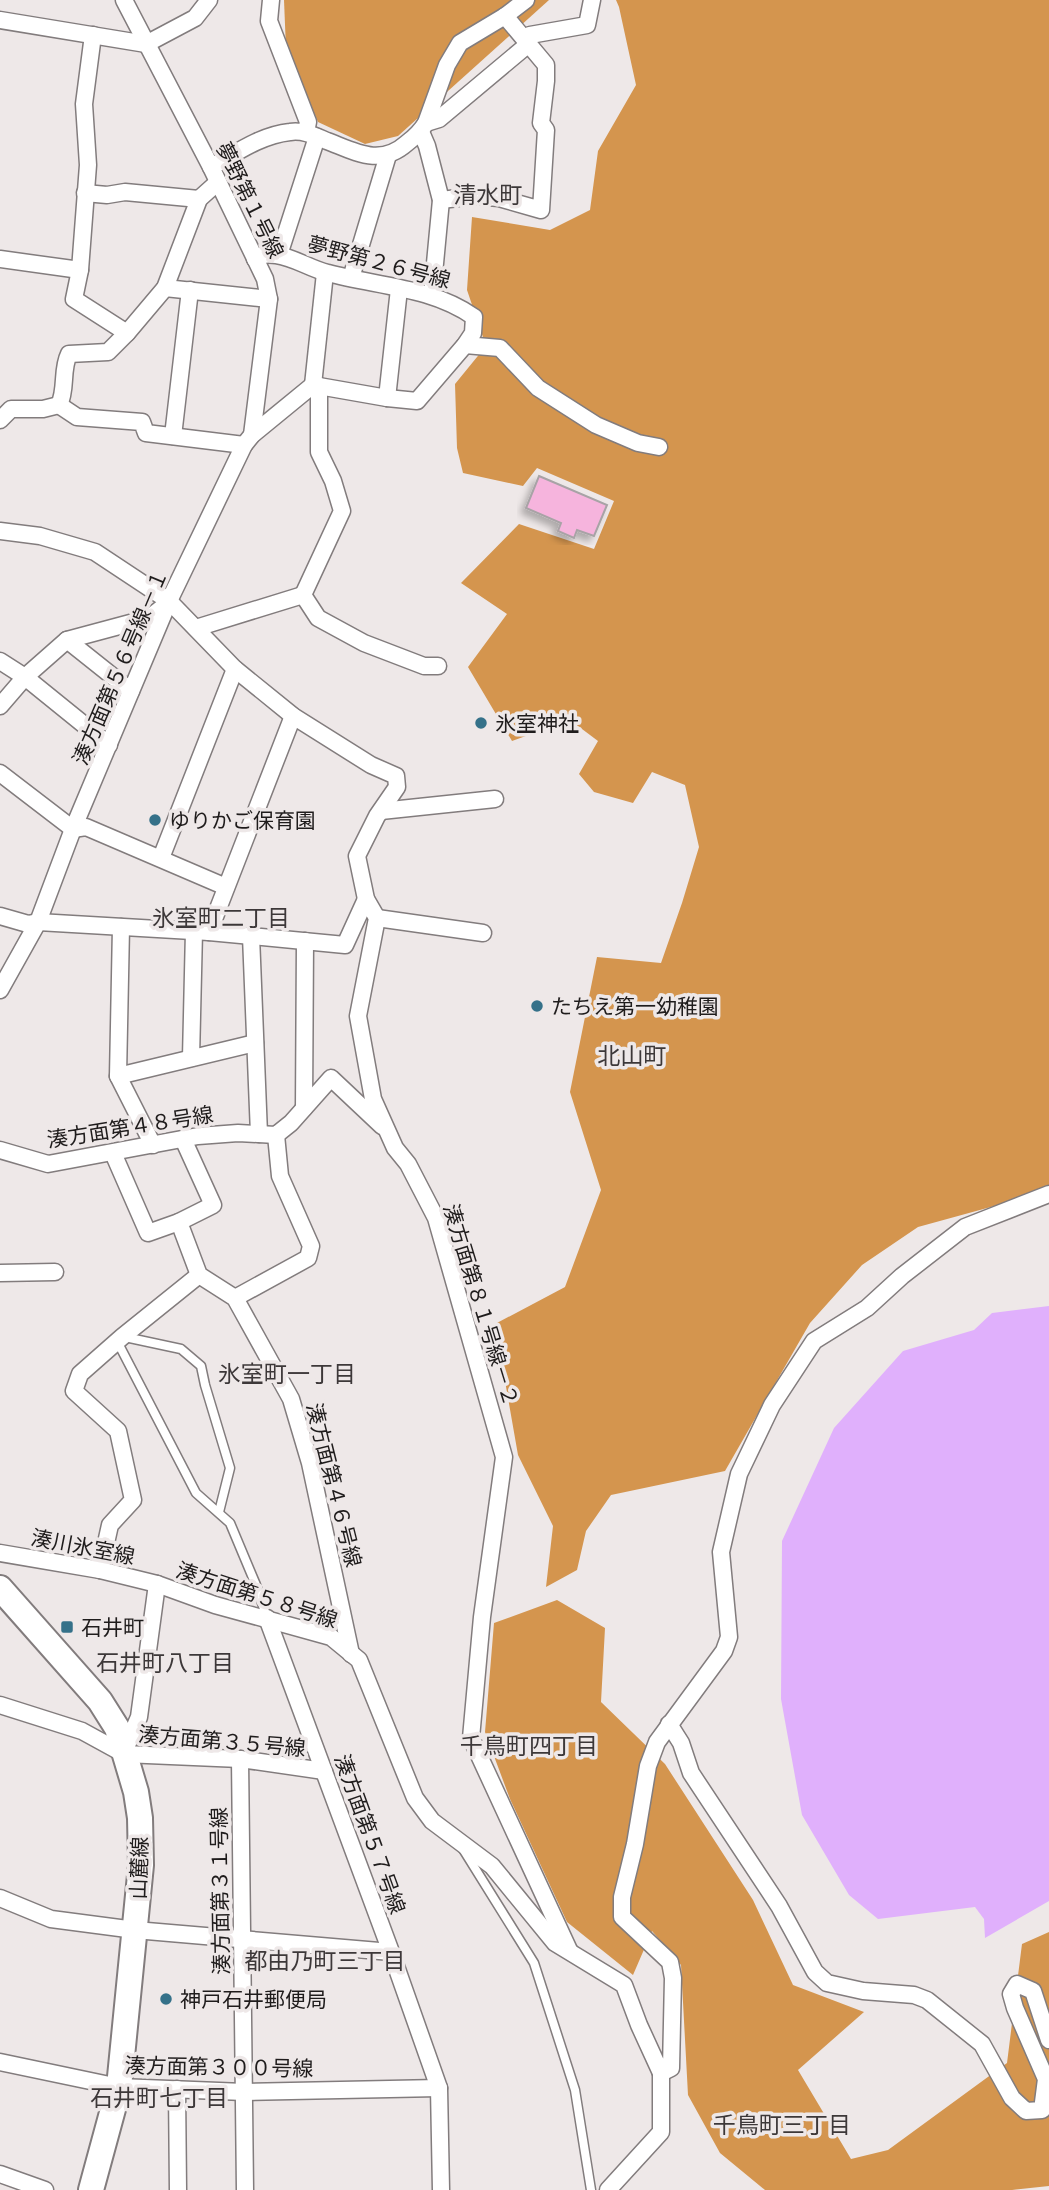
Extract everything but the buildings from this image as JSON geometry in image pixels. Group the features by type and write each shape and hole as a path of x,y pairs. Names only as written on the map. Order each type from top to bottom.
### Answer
{"main road":[{"name":"山麓線","path":"0,1588 100,1701 117,1728 136,1792 140,1818 141,1864 119,2087 91,2190"}],"street":[{"name":"夢野第１号線","path":"124,0 215,175 265,279 269,299 248,440"},
{"path":"0,20 146,44 195,18 209,0"},
{"path":"271,0 269,21 311,134 279,255"},
{"path":"432,295 441,201 423,127 447,65 460,43 526,0"},
{"path":"59,405 64,395 66,360 69,354 108,352 127,333 164,288 199,199 215,175 262,138 290,132 311,134 362,155 383,157 400,150 423,127 439,119 524,47 530,35 587,25 592,0"},
{"path":"441,201 475,196 499,198 541,210 546,131 541,123 546,65 505,16"},
{"path":"93,35 84,104 88,165 80,270 74,299 127,333"},
{"path":"351,278 388,155"},
{"path":"85,193 107,195 125,192 199,199"},
{"name":"夢野第２６号線","path":"255,259 262,254 279,255 325,273 432,295 461,307 474,317 469,339"},
{"path":"0,258 80,270"},
{"path":"196,628 303,595 342,512 333,481 319,452 316,386 325,273"},
{"path":"164,288 269,299"},
{"path":"387,398 399,289"},
{"path":"173,436 190,290"},
{"path":"0,420 11,409 43,409 59,405 76,417 142,422 146,433 248,440 316,386 417,401 469,339 500,348 538,388 596,425 638,443 659,447"},
{"name":"湊方面第５６号線－１","path":"0,990 37,922 169,601 248,440"},
{"path":"0,531 40,536 95,552 169,601 235,669 293,716 371,765 396,776 397,787 380,811 357,856 366,899 377,918 483,933"},
{"path":"303,595 318,618 364,643 424,666 438,666"},
{"path":"0,706 24,677 67,640 149,618 169,601"},
{"path":"67,640 131,691"},
{"path":"0,661 109,745"},
{"path":"161,858 235,669"},
{"path":"191,1058 202,932 226,887 293,716"},
{"path":"0,773 73,829 86,827 226,887"},
{"path":"380,811 495,799"},
{"path":"0,915 27,924 37,922 202,932 345,945 366,899"},
{"name":"湊方面第８１号線－２","path":"377,918 358,1016 373,1098 395,1148 408,1164 436,1218 504,1457 482,1617 471,1738 570,1951"},
{"path":"121,927 117,1076 153,1145"},
{"path":"179,1222 199,1275 235,1298 308,1258 311,1246 267,1135 255,1043 251,936"},
{"path":"304,1108 305,941"},
{"path":"117,1076 255,1043"},
{"path":"267,1135 304,1108 331,1078 388,1132"},
{"name":"湊方面第４８号線","path":"0,1150 48,1164 183,1139 238,1133 267,1135"},
{"path":"113,1153 148,1233 179,1222 213,1205 183,1139"},
{"path":"608,2190 661,2132 661,2073 671,2068 673,1978 670,1962 622,1917 622,1896 635,1844 648,1766 657,1742 724,1651 729,1637 722,1552 738,1474 772,1405 814,1341 867,1308 902,1276 965,1227 1049,1194"},
{"path":"0,1273 55,1272"},
{"path":"100,1570 110,1525 133,1500 118,1431 74,1391 80,1374 199,1275"},
{"name":"湊方面第４６号線","path":"235,1298 291,1399 310,1463 351,1654"},
{"name":"湊川氷室線","path":"0,1553 100,1570 157,1584"},
{"path":"124,1754 139,1717 157,1584"},
{"name":"湊方面第５８号線","path":"157,1584 215,1605 331,1637 359,1660 415,1798 432,1821 492,1866 555,1943 624,1985 661,2073"},
{"name":"湊方面第５７号線","path":"267,1618 439,2088 441,2190"},
{"name":"湊方面第３５号線","path":"0,1705 82,1731 124,1754 240,1759 324,1771"},
{"path":"670,1724 681,1743 691,1773 779,1906 814,1972 827,1983 863,1991 914,1995 927,2000 982,2044 1012,2098 1026,2111 1042,2110 1046,2079 1015,2008 1011,1994 1017,1984 1033,1991 1049,2039"},
{"name":"湊方面第３１号線","path":"240,1759 245,2190"},
{"path":"0,1898 51,1919 135,1930 391,1952"},
{"name":"湊方面第３００号線","path":"0,2062 119,2087 243,2092 439,2088"},
{"path":"177,2089 178,2190"},
{"path":"0,2174 45,2190"}],"lane":[{"path":"120,1339 181,1349 201,1366 230,1468 219,1512"},
{"path":"120,1339 196,1493 230,1523 267,1618"},
{"path":"456,1838 534,1963 575,2090 591,2190"}],"shaded area":[{"path":"284,0 549,0 398,136 365,144 318,122 286,49"},
{"path":"616,0 1049,0 1049,1191 918,1227 862,1265 810,1323 725,1471 611,1495 586,1531 577,1570 546,1587 553,1526 518,1455 495,1324 565,1287 601,1190 570,1092 597,957 661,963 699,847 685,785 652,772 633,803 594,792 579,774 598,741 570,720 512,741 468,667 507,614 461,583 519,524 594,549 614,501 537,468 523,486 463,473 457,448 455,384 486,346 467,290 472,217 550,230 590,210 598,151 636,85"},
{"path":"1049,1306 1049,1901 985,1938 984,1919 975,1907 878,1919 849,1895 802,1815 781,1699 782,1541 834,1428 903,1351 974,1330 992,1313"},
{"path":"557,1600 605,1628 601,1702 665,1764 753,1900 793,1985 864,2012 798,2070 851,2159 888,2150 1007,2063 1022,1944 1049,1932 1049,2186 1012,2190 765,2190 720,2153 688,2095 681,1965 652,1931 633,1975 567,1922 510,1799 485,1732 494,1623"}],"place":[{"name":"氷室神社","path":"481,723"},
{"name":"ゆりかご保育園","path":"155,820"},
{"name":"たちえ第一幼稚園","path":"537,1006"},
{"name":"石井町","path":"67,1627"},
{"name":"神戸石井郵便局","path":"166,1999"}],"district":[{"name":"清水町","path":"488,194"},
{"name":"氷室町二丁目","path":"221,917"},
{"name":"北山町","path":"632,1055"},
{"name":"氷室町一丁目","path":"287,1373"},
{"name":"石井町八丁目","path":"165,1662"},
{"name":"千鳥町四丁目","path":"529,1745"},
{"name":"都由乃町三丁目","path":"325,1960"},
{"name":"石井町七丁目","path":"159,2097"},
{"name":"千鳥町三丁目","path":"782,2124"}]}
